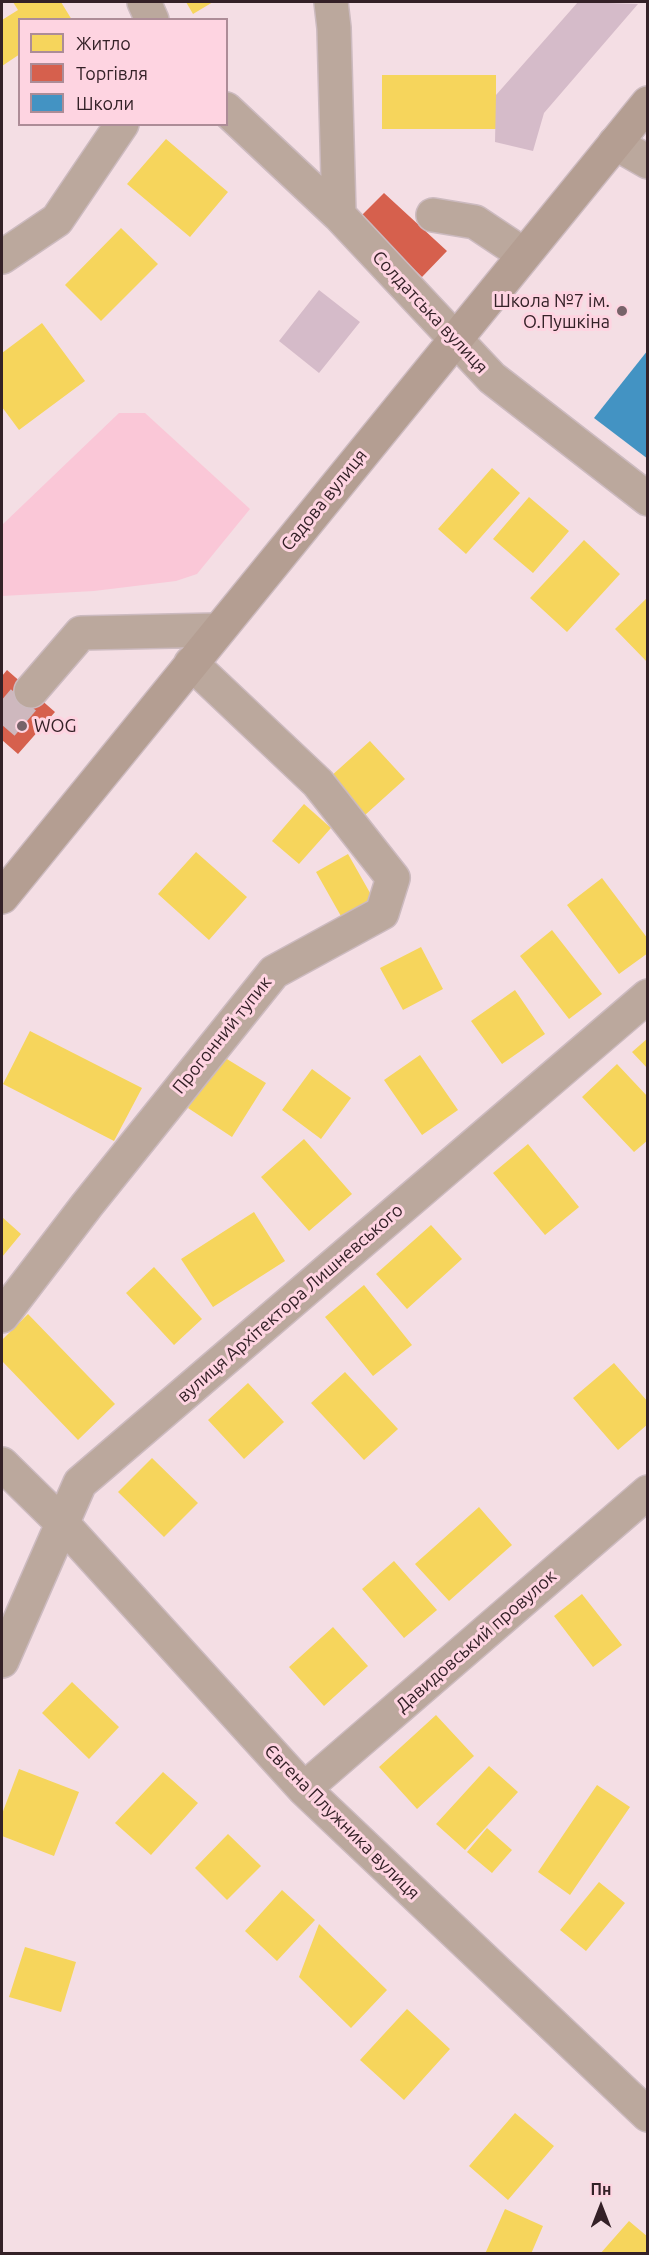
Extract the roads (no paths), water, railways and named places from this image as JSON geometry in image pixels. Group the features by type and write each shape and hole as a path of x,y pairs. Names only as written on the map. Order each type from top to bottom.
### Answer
{"main road":[{"name":"Садова вулиця","path":"2,897 648,103"}],"street":[{"path":"144,2 151,18"},
{"path":"331,2 334,27 339,216"},
{"name":"Солдатська вулиця","path":"228,111 339,216 492,378 648,499"},
{"path":"2,257 57,220 121,126"},
{"path":"615,143 648,162"},
{"path":"433,216 474,222 523,254"},
{"path":"31,691 81,633 218,630"},
{"name":"Прогонний тупик","path":"2,1316 94,1195 274,972 382,913 393,878 318,783 191,663"},
{"name":"вулиця Архітектора Лишневського","path":"2,1661 80,1483 648,996"},
{"name":"Євгена Плужника вулиця","path":"2,1464 62,1523 304,1789 648,2115"},
{"name":"Давидовський провулок","path":"304,1789 648,1492"}],"tunnel":[{"path":"2,725 31,691"}],"place":[{"name":"Школа №7 ім. О.Пушкіна","path":"622,311"},
{"name":"WOG","path":"22,726"}]}
